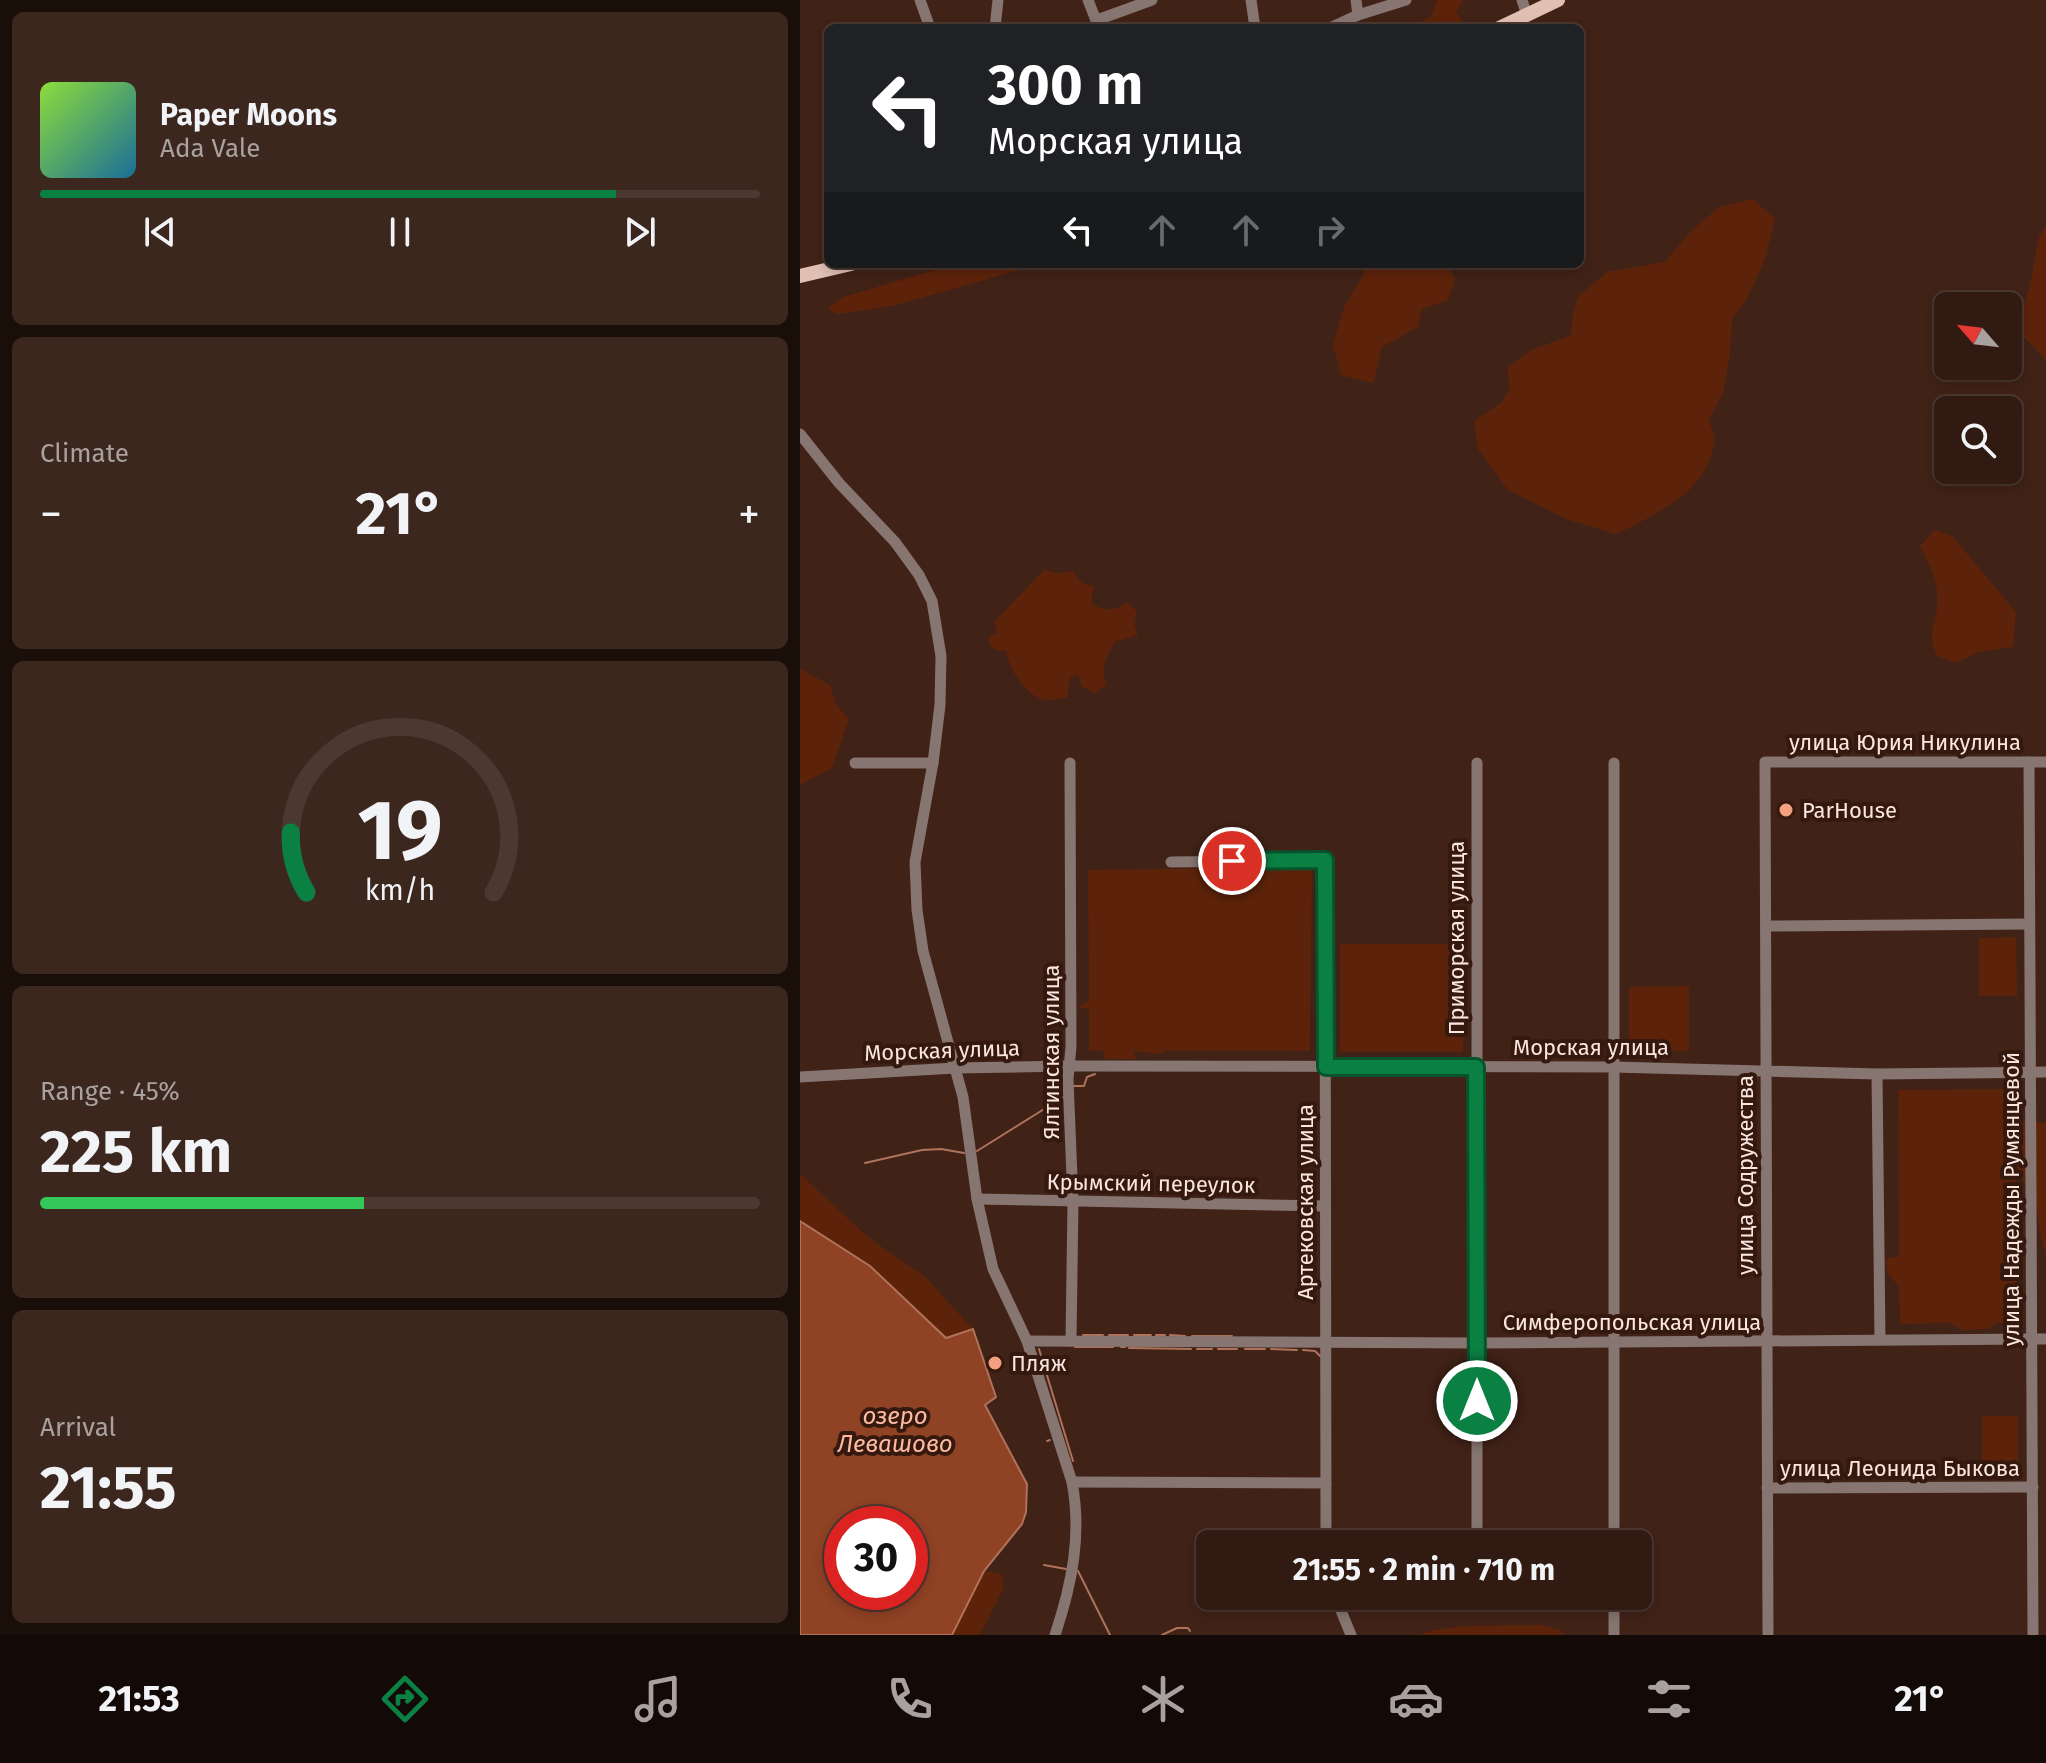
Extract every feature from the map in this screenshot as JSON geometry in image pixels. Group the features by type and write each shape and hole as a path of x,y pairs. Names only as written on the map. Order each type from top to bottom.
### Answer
{"main road":[{"path":"1508,24 1558,0"},
{"path":"800,276 834,268"}],"street":[{"path":"920,0 929,24"},
{"path":"995,24 998,0"},
{"path":"1088,0 1098,24 1152,0"},
{"path":"1251,0 1254,24"},
{"path":"1356,0 1358,15"},
{"path":"1339,24 1406,0"},
{"path":"1522,0 1527,15"},
{"path":"800,434 839,483 895,542 926,586 937,620 941,656 940,705 915,862 916,896 927,966 963,1097 977,1199 993,1269 1027,1341 1076,1503 1077,1547 1071,1581 1055,1635"},
{"name":"улица Юрия Никулина","path":"1765,762 2046,762"},
{"name":"улица Содружества","path":"1765,762 1768,1635"},
{"name":"улица Надежды Румянцевой","path":"2029,762 2033,1635"},
{"path":"855,763 933,763"},
{"name":"Ялтинская улица","path":"1070,763 1071,1341"},
{"name":"Приморская улица","path":"1477,763 1477,1530"},
{"path":"1614,763 1614,1530"},
{"name":"Артековская улица","path":"1171,862 1325,860 1326,1530"},
{"path":"1766,926 2029,924"},
{"name":"Морская улица","path":"800,1077 955,1068 1069,1066 1613,1067 1877,1074 2046,1072"},
{"path":"1877,1074 1880,1340"},
{"name":"Крымский переулок","path":"977,1199 1325,1206"},
{"name":"Симферопольская улица","path":"1027,1341 1477,1343 2046,1339"},
{"path":"1072,1482 1326,1483"},
{"name":"улица Леонида Быкова","path":"1767,1488 2033,1487"},
{"path":"1341,1610 1351,1635"},
{"path":"1614,1610 1614,1635"}],"shaded area":[{"path":"1437,0 1463,0 1456,12 1461,24 1414,24 1431,17"},
{"path":"1753,199 1775,219 1765,259 1747,299 1732,319 1723,393 1709,419 1714,444 1701,476 1677,500 1616,534 1566,519 1508,490 1478,449 1474,421 1502,402 1510,388 1507,368 1531,350 1571,335 1578,297 1607,272 1665,262 1690,232 1719,207"},
{"path":"2046,226 2046,360 2022,335 2022,311 2039,237"},
{"path":"941,268 1026,268 893,306 837,314 828,308 843,297"},
{"path":"1363,268 1449,268 1455,279 1448,300 1422,309 1418,327 1382,347 1373,383 1341,375 1333,345 1344,307 1364,274"},
{"path":"1935,530 1952,536 2016,612 2013,647 1979,652 1956,663 1937,656 1932,635 1937,607 1936,583 1920,546"},
{"path":"1044,570 1056,573 1072,571 1083,584 1094,586 1091,603 1100,608 1112,609 1126,603 1137,611 1134,624 1138,635 1115,642 1104,667 1107,684 1095,693 1082,687 1078,674 1070,678 1067,698 1040,698 1020,682 1006,651 998,651 989,645 989,636 997,633 994,622"},
{"path":"800,669 830,685 836,705 849,719 832,768 800,785"},
{"path":"1312,867 1310,1051 1167,1051 1160,1054 1133,1051 1136,1059 1105,1059 1104,1051 1089,1050 1089,1009 1079,1008 1081,1004 1089,1002 1088,870"},
{"path":"2016,937 2017,996 1979,996 1979,938"},
{"path":"1340,944 1463,944 1463,1052 1340,1052"},
{"path":"1689,986 1689,1051 1629,1051 1629,987"},
{"path":"2016,1089 2016,1127 2025,1121 2046,1123 2046,1254 2032,1194 2016,1172 2017,1323 1996,1323 1989,1329 1961,1330 1950,1323 1900,1324 1899,1287 1887,1272 1886,1258 1899,1257 1898,1090"},
{"path":"800,1174 868,1237 925,1277 973,1329 946,1338 870,1266 800,1221"},
{"path":"1982,1416 2018,1416 2018,1474 1982,1475"},
{"path":"984,1571 1001,1574 1004,1587 980,1635 952,1635"},
{"path":"1540,1625 1561,1630 1564,1635 1420,1635 1460,1627"}],"water":[{"name":"озеро Левашово","path":"800,1221 870,1266 946,1338 973,1329 996,1397 985,1405 1027,1484 1026,1512 1022,1524 984,1571 952,1635 800,1635"}],"waterway":[{"path":"1072,1086 1084,1086 1087,1077 1095,1074"},
{"path":"977,1151 1065,1096"},
{"path":"865,1163 922,1150 964,1153"},
{"path":"1083,1335 1103,1335"},
{"path":"1109,1335 1128,1335"},
{"path":"1134,1335 1151,1335"},
{"path":"1156,1335 1165,1335"},
{"path":"1170,1335 1185,1336"},
{"path":"1192,1336 1232,1336"},
{"path":"1075,1347 1113,1347"},
{"path":"1129,1348 1191,1349"},
{"path":"1039,1349 1073,1461"},
{"path":"1197,1349 1212,1349"},
{"path":"1218,1349 1237,1349"},
{"path":"1245,1349 1265,1349"},
{"path":"1271,1349 1297,1350"},
{"path":"1303,1350 1315,1351 1321,1357"},
{"path":"1044,1565 1066,1569"},
{"path":"1078,1571 1110,1635"},
{"path":"1162,1635 1177,1628 1188,1628 1190,1631"}],"place":[{"name":"ParHouse","path":"1786,810"},
{"name":"Пляж","path":"995,1363"}],"route":[{"path":"1232,861 1325,860 1326,1067 1476,1067 1477,1401"}]}
